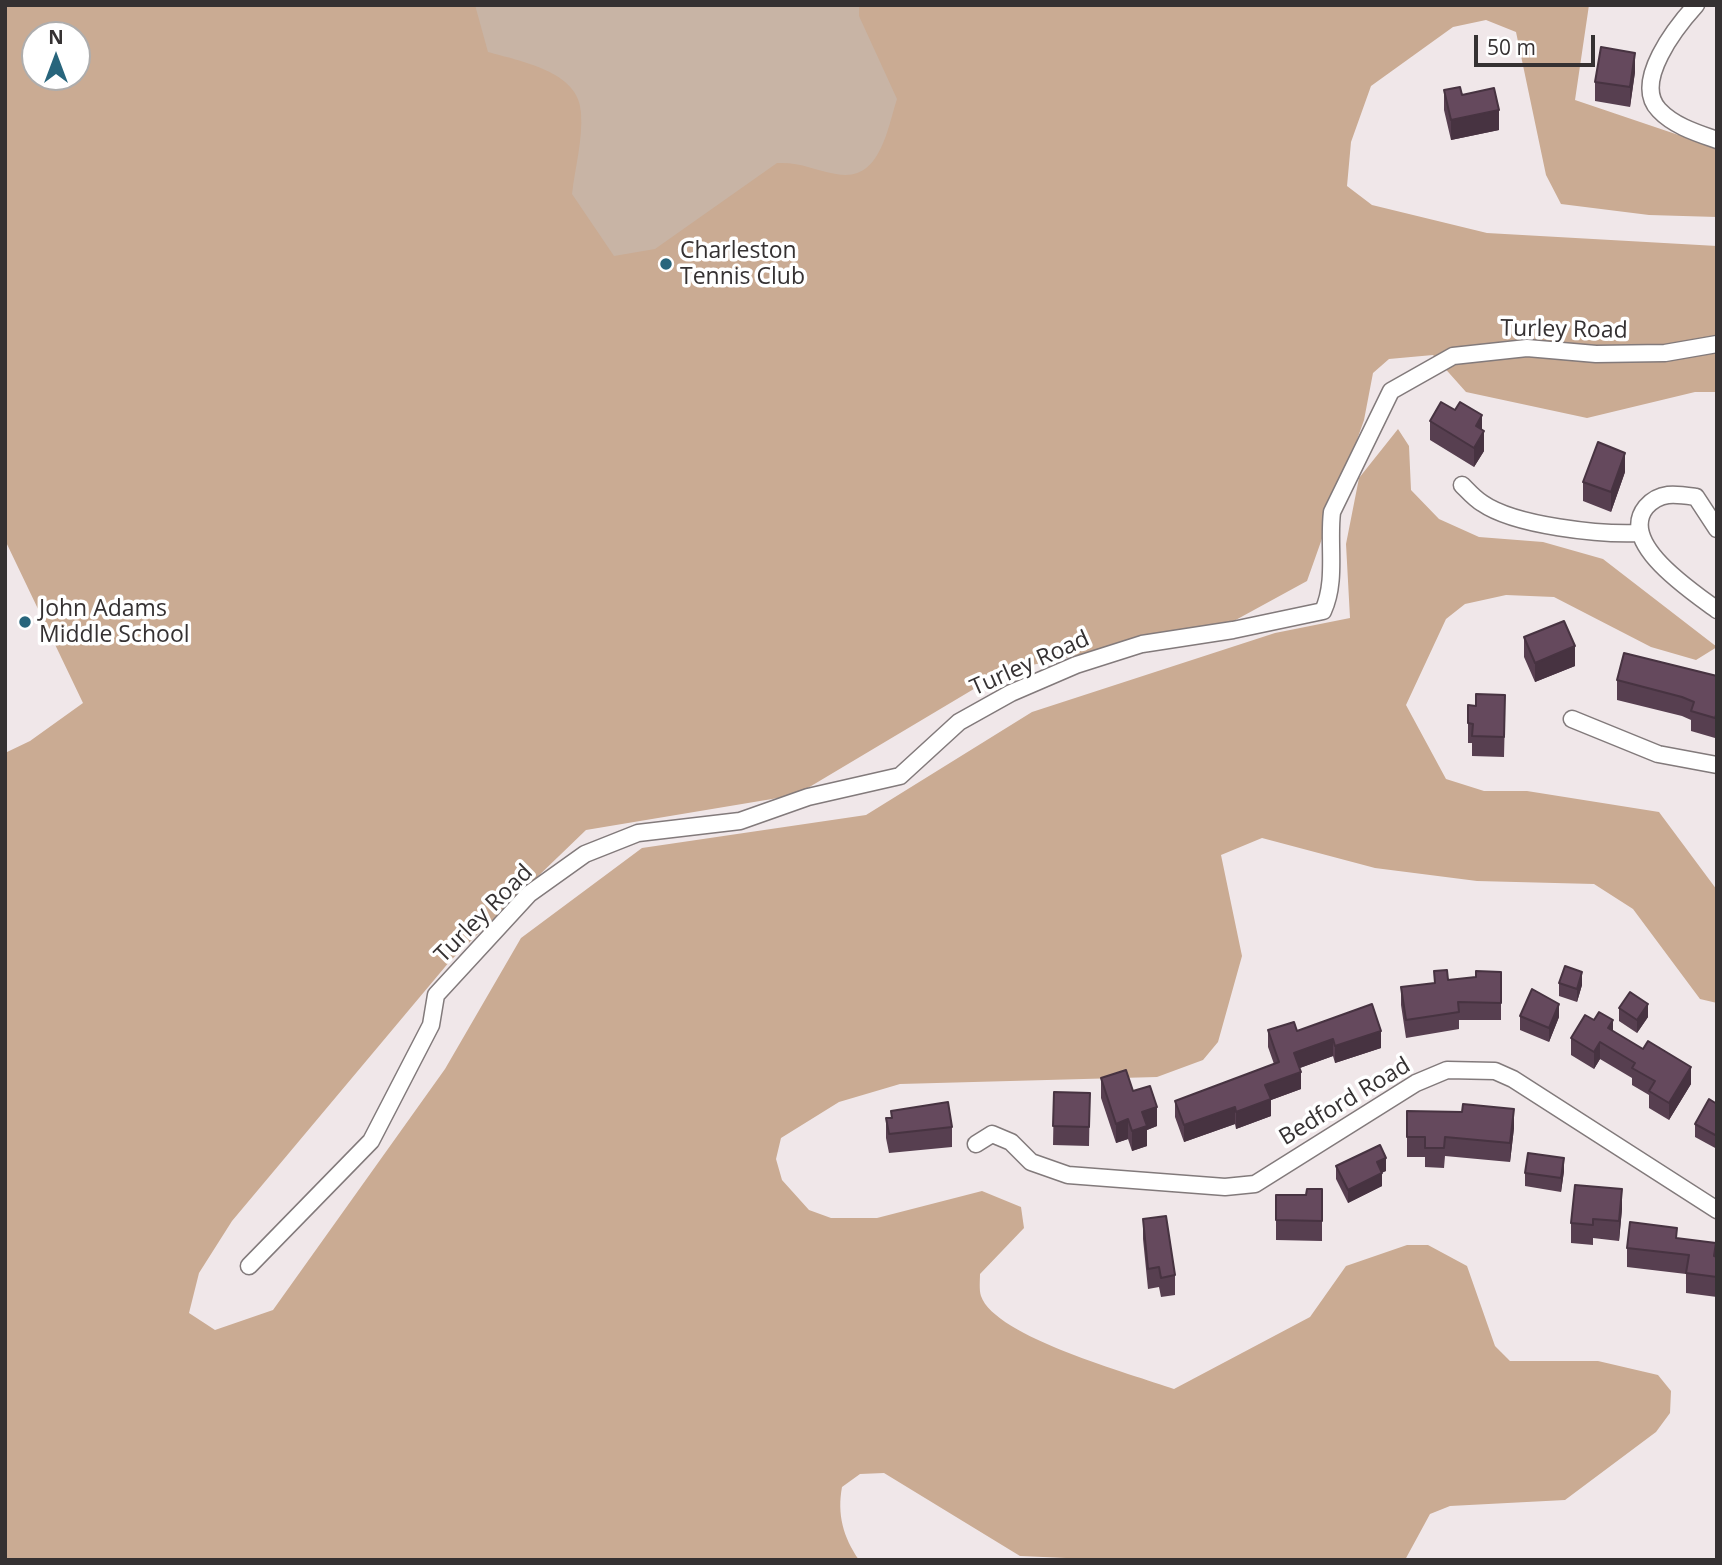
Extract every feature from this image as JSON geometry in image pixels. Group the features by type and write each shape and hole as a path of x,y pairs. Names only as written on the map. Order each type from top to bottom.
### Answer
{"street":[{"path":"1696,5 1674,29 1657,58 1652,92 1656,108 1670,120 1717,140"},
{"name":"Turley Road","path":"249,1265 371,1141 431,1026 436,995 530,894 585,854 638,833 740,821 808,797 900,776 959,722 1011,693 1076,665 1142,644 1233,630 1323,611 1332,593 1332,512 1391,391 1453,356 1527,348 1596,355 1665,353 1717,344"},
{"path":"1462,485 1483,504 1528,521 1611,534 1641,533"},
{"path":"1717,529 1696,497 1676,494 1654,498 1642,512 1640,537 1655,558 1717,610"},
{"path":"1572,719 1658,754 1717,765"},
{"name":"Bedford Road","path":"976,1144 992,1134 1011,1142 1031,1162 1068,1175 1225,1187 1255,1184 1416,1083 1447,1070 1495,1070 1717,1210"}],"shaded area":[{"path":"5,5 475,5 488,52 546,70 570,87 578,99 581,133 572,194 614,256 655,249 777,163 851,175 872,162 885,139 897,99 859,16 859,5 1589,5 1575,100 1717,148 1717,217 1649,215 1561,204 1546,175 1516,32 1486,20 1453,27 1371,86 1351,142 1347,186 1372,205 1487,233 1717,246 1717,392 1695,392 1587,418 1466,392 1433,355 1389,359 1373,373 1364,420 1307,581 1232,622 1004,671 796,795 586,830 450,961 232,1221 199,1273 189,1313 215,1330 273,1310 445,1069 521,938 642,848 866,815 1032,712 1275,633 1350,618 1346,544 1359,478 1398,429 1409,446 1411,490 1439,519 1479,537 1543,542 1603,559 1717,647 1696,660 1651,647 1554,597 1506,595 1465,604 1446,619 1406,705 1446,779 1484,791 1527,791 1659,812 1717,890 1717,1003 1700,999 1633,909 1594,884 1477,881 1375,868 1262,838 1221,855 1242,956 1218,1042 1203,1060 1157,1077 900,1084 839,1102 781,1138 776,1159 782,1180 809,1210 831,1218 877,1218 982,1191 1021,1207 1024,1228 980,1274 981,1296 992,1311 1011,1326 1067,1352 1174,1389 1310,1317 1346,1266 1407,1245 1428,1245 1467,1266 1495,1346 1510,1361 1598,1361 1658,1375 1671,1391 1670,1413 1656,1432 1565,1500 1450,1506 1430,1514 1405,1560 1112,1560 1020,1556 884,1473 860,1474 842,1487 840,1507 843,1525 859,1560 5,1560 5,753 30,741 83,703 5,540"},
{"name":"Charleston Tennis Club","path":"446,5 947,5 964,161 616,368"}],"building":[{"path":"1601,47 1635,53 1630,87 1595,82"},
{"path":"1460,87 1462,95 1494,88 1499,110 1451,120 1444,90"},
{"path":"1441,402 1455,410 1460,402 1482,415 1476,426 1484,431 1474,448 1430,421"},
{"path":"1598,442 1625,453 1611,492 1583,482"},
{"path":"1564,621 1575,646 1535,663 1524,637"},
{"path":"1624,653 1717,676 1715,718 1691,711 1694,702 1682,697 1617,680"},
{"path":"1476,694 1505,695 1504,737 1472,736 1473,724 1468,723 1468,705 1476,706"},
{"path":"1565,966 1582,972 1577,989 1559,983"},
{"path":"1447,970 1448,980 1476,977 1476,971 1501,972 1501,1003 1458,1002 1459,1012 1406,1020 1401,987 1435,983 1434,971"},
{"path":"1532,989 1559,1004 1549,1028 1520,1016"},
{"path":"1630,992 1648,1004 1637,1020 1619,1008"},
{"path":"1372,1004 1381,1031 1335,1046 1333,1039 1294,1053 1301,1072 1265,1085 1271,1099 1236,1112 1235,1107 1184,1125 1175,1101 1279,1062 1268,1030 1294,1022 1297,1031"},
{"path":"1599,1012 1613,1020 1608,1028 1643,1049 1648,1041 1691,1067 1669,1103 1649,1091 1655,1081 1632,1068 1635,1063 1600,1042 1594,1052 1571,1038 1585,1015 1594,1020"},
{"path":"1126,1070 1133,1091 1150,1086 1157,1107 1142,1112 1147,1126 1132,1131 1128,1119 1116,1124 1101,1078"},
{"path":"1054,1092 1090,1093 1089,1127 1053,1126"},
{"path":"1709,1099 1717,1104 1717,1136 1695,1124"},
{"path":"948,1102 952,1127 889,1134 886,1118 892,1118 891,1111"},
{"path":"1463,1104 1514,1109 1510,1143 1445,1137 1444,1148 1425,1148 1425,1137 1407,1137 1407,1111 1462,1112"},
{"path":"1380,1145 1386,1158 1377,1162 1382,1173 1348,1190 1336,1166"},
{"path":"1528,1153 1564,1158 1561,1178 1525,1173"},
{"path":"1575,1185 1622,1189 1619,1221 1593,1219 1593,1225 1571,1223"},
{"path":"1307,1189 1322,1189 1322,1221 1276,1220 1276,1195 1306,1195"},
{"path":"1166,1216 1175,1275 1161,1278 1159,1267 1148,1269 1143,1219"},
{"path":"1630,1222 1677,1228 1676,1238 1716,1243 1714,1256 1717,1257 1717,1277 1686,1273 1689,1255 1627,1248"}],"place":[{"name":"Charleston Tennis Club","path":"666,264"},
{"name":"John Adams Middle School","path":"25,622"}]}
